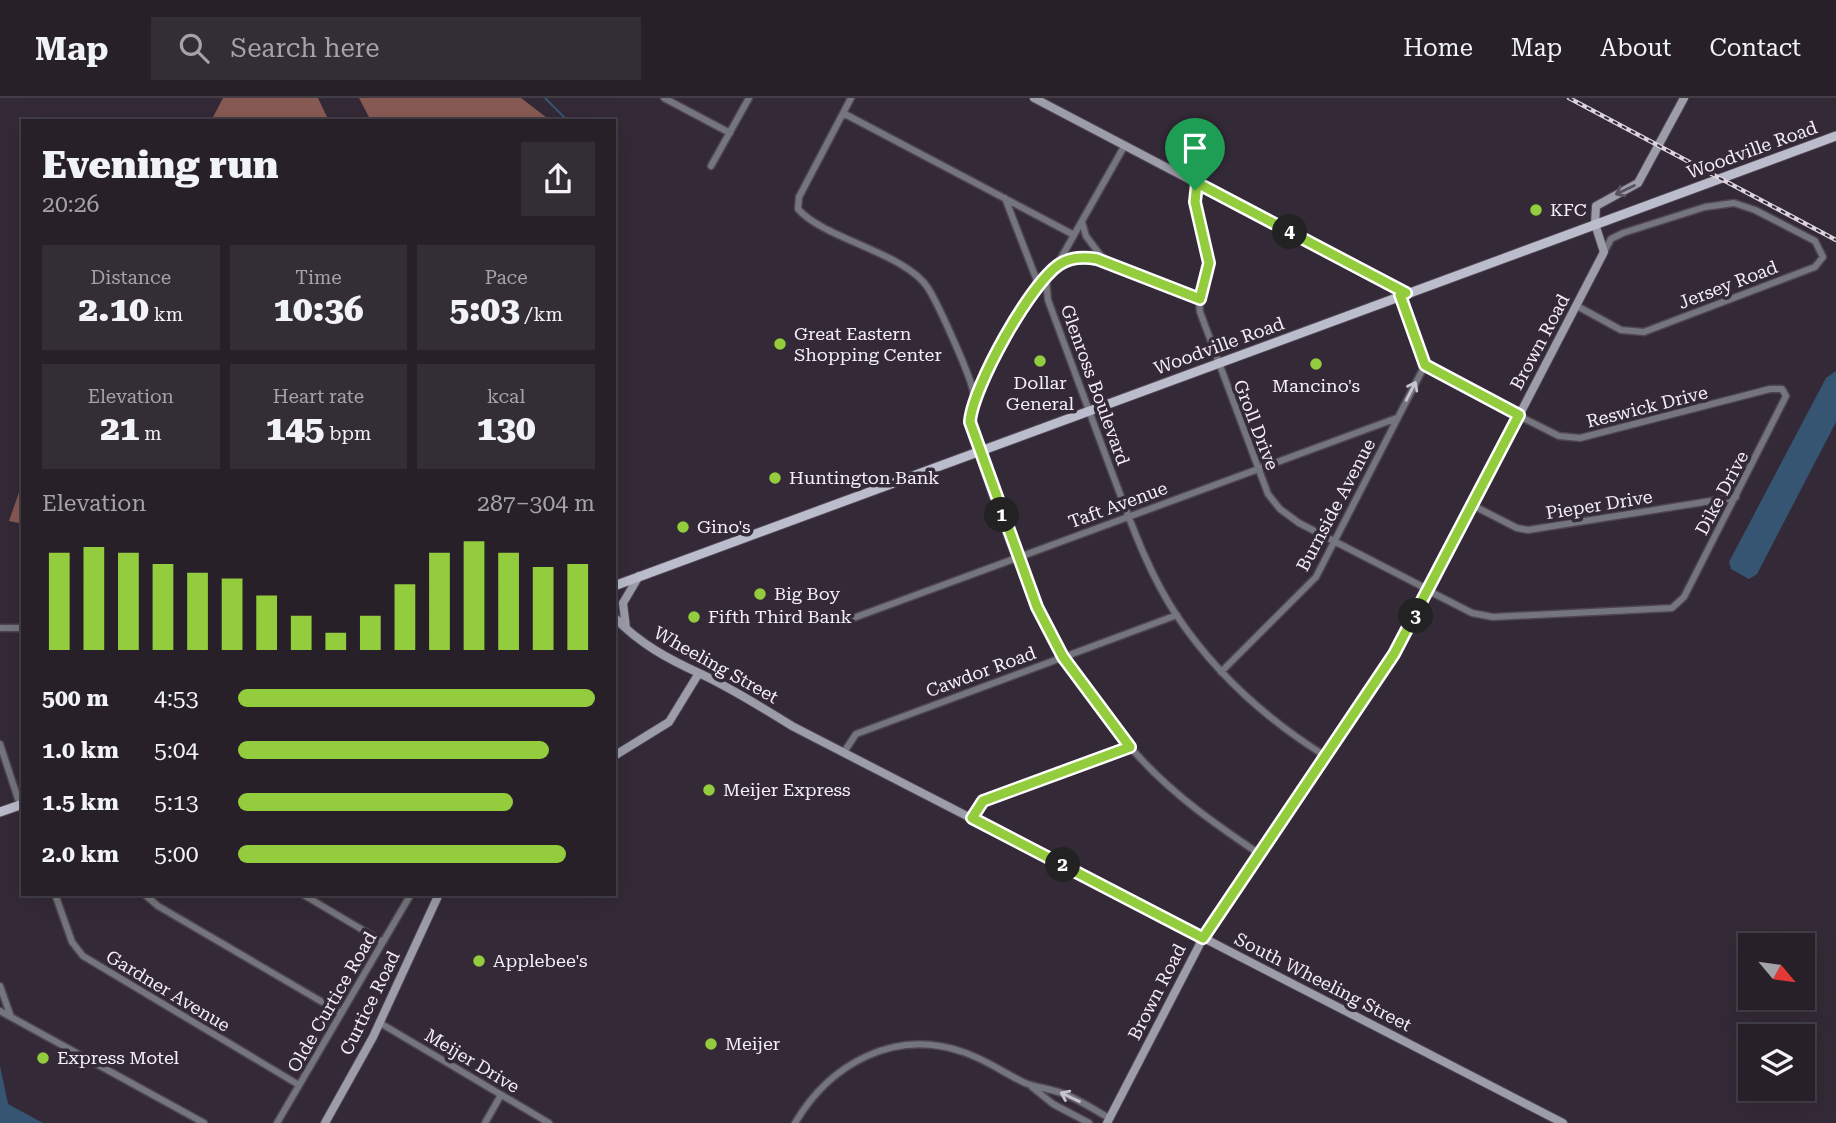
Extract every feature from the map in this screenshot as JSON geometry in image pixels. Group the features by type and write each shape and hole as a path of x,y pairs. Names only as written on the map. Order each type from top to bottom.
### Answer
{"main road":[{"name":"Woodville Road","path":"616,585 1836,136"},
{"path":"0,812 21,804"}],"street":[{"path":"664,98 730,133"},
{"path":"711,166 748,98"},
{"path":"851,98 799,197 798,209 920,278 939,311 974,399"},
{"path":"1034,98 1403,294 1425,365"},
{"path":"1604,252 1595,224 1596,206 1639,183 1684,98"},
{"path":"843,113 1074,235"},
{"path":"1125,145 1057,265 1021,307 974,399 970,422 1037,607 1063,657 1130,747 1190,805 1261,855"},
{"name":"Groll Drive","path":"1197,183 1195,202 1209,263 1200,299 1200,312 1266,490 1280,509 1299,523 1472,613 1493,617 1662,610 1676,606"},
{"path":"1005,198 1039,286"},
{"name":"Jersey Road","path":"1577,306 1621,330 1644,332 1819,264 1823,257 1818,244 1771,218 1740,204 1720,203 1616,236 1604,252"},
{"path":"1082,221 1086,236 1105,262"},
{"name":"Brown Road","path":"1108,1120 1203,938 1388,663 1429,591 1604,252"},
{"path":"1057,265 1084,258 1105,262 1200,299"},
{"name":"Glenross Boulevard","path":"1046,279 1048,300 1128,516 1145,558 1177,615 1221,672 1270,718 1326,757"},
{"name":"Reswick Drive","path":"1425,365 1559,436 1580,438 1770,389 1786,391"},
{"name":"Burnside Avenue","path":"1221,672 1313,580 1425,365"},
{"name":"Dike Drive","path":"1676,606 1684,597 1784,406 1786,391"},
{"name":"Taft Avenue","path":"848,620 1397,418"},
{"name":"Pieper Drive","path":"1472,505 1517,528 1528,530 1736,497"},
{"path":"627,631 622,617 623,603 639,576"},
{"name":"Cawdor Road","path":"844,752 856,734 1177,615"},
{"name":"Wheeling Street","path":"616,619 627,631 665,658 699,673 808,734"},
{"path":"0,628 21,628"},
{"path":"616,754 669,722 699,673"},
{"name":"South Wheeling Street","path":"808,734 1563,1123"},
{"path":"0,744 21,801"},
{"path":"972,818 983,801 1130,747"},
{"name":"Gardner Avenue","path":"56,896 72,942 83,956 299,1085"},
{"path":"146,896 158,906 341,1013"},
{"path":"305,896 383,942"},
{"name":"Olde Curtice Road","path":"277,1123 410,896"},
{"name":"Curtice Road","path":"325,1123 380,1023 438,896"},
{"path":"0,986 11,1017"},
{"path":"0,1011 204,1123"},
{"name":"Meijer Drive","path":"380,1023 550,1123"},
{"path":"795,1123 816,1092 835,1074 863,1057 892,1047 921,1045 958,1050 1028,1084 1067,1095 1108,1120"},
{"path":"1028,1084 1053,1104 1089,1123"},
{"path":"485,1123 501,1095"}],"shaded area":[{"path":"223,98 318,98 328,119 212,119"},
{"path":"359,98 521,98 548,119 370,119"},
{"path":"21,487 21,524 9,521"}],"water":[{"path":"1836,371 1836,422 1757,574 1749,579 1731,569 1729,562 1826,378"},
{"path":"0,1066 8,1104 43,1123 0,1123"}],"waterway":[{"path":"545,98 566,119"}],"railway":[{"path":"1569,98 1836,240"}],"place":[{"name":"KFC","path":"1536,210"},
{"name":"Great Eastern Shopping Center","path":"780,344"},
{"name":"Dollar General","path":"1040,361"},
{"name":"Mancino's","path":"1316,364"},
{"name":"Huntington Bank","path":"775,478"},
{"name":"Gino's","path":"683,527"},
{"name":"Big Boy","path":"760,594"},
{"name":"Fifth Third Bank","path":"694,617"},
{"name":"Meijer Express","path":"709,790"},
{"name":"Applebee's","path":"479,961"},
{"name":"Meijer","path":"711,1044"},
{"name":"Express Motel","path":"43,1058"}],"route":[{"path":"1197,183 1406,293 1400,295 1425,365 1519,415 1394,654 1203,938 972,818 983,801 1130,747 1063,657 1037,607 972,433 970,422 974,399 1025,300 1057,265 1075,259 1097,259 1200,299 1209,257 1196,207 1195,190 1197,183"}]}
